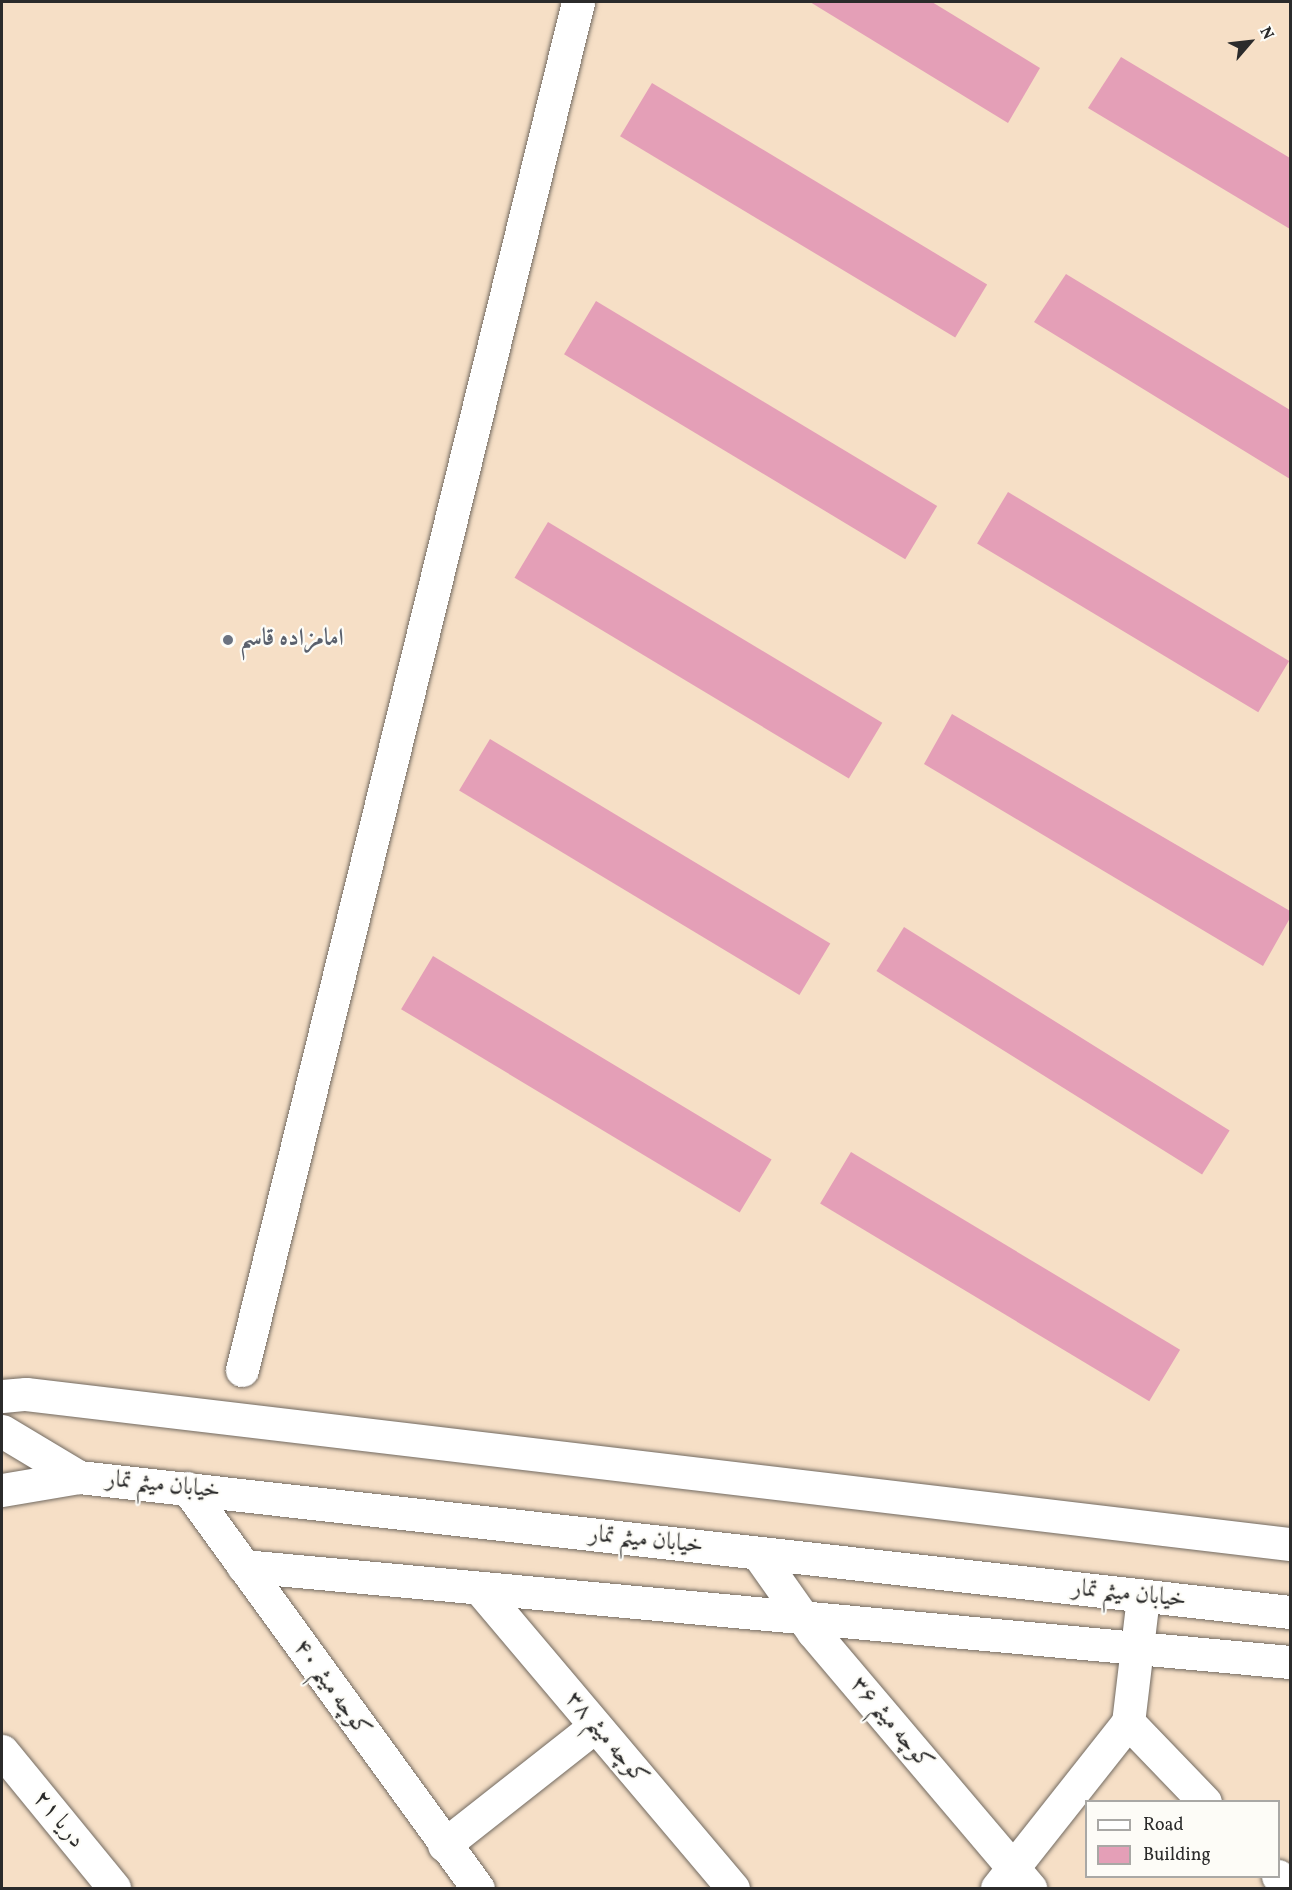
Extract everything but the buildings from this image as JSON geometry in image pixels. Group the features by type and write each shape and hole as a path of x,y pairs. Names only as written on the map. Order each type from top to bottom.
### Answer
{"street":[{"path":"242,1370 578,2"},
{"path":"2,1396 62,1399 1290,1544"},
{"path":"2,1431 79,1477"},
{"name":"خیابان میثم تمار","path":"2,1490 79,1477 1290,1612"},
{"name":"کوچه میثم ۴۰","path":"187,1488 444,1845 478,1888"},
{"name":"کوچه میثم ۳۶","path":"758,1554 805,1620 1013,1881"},
{"path":"243,1566 805,1620 1137,1646 1290,1662"},
{"name":"کوچه میثم ۳۸","path":"480,1589 733,1888"},
{"path":"1013,1881 1128,1722 1143,1597"},
{"path":"1128,1722 1203,1800"},
{"path":"444,1845 595,1726"},
{"name":"دریا ۲۱","path":"2,1751 114,1888"}],"place":[{"name":"امامزاده قاسم","path":"228,640"}]}
